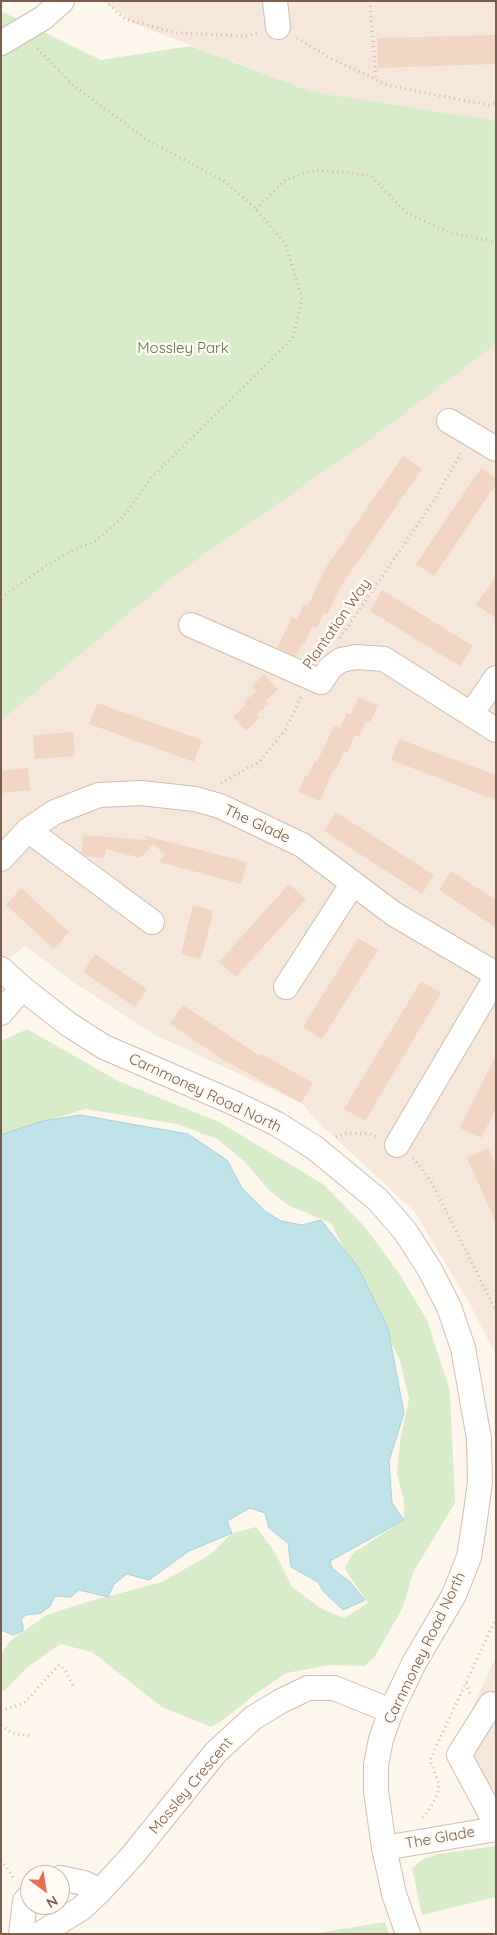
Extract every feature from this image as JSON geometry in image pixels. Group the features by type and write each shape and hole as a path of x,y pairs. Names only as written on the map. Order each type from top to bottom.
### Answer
{"street":[{"path":"11,37 43,18 62,1"},
{"path":"275,1 278,27"},
{"path":"449,421 496,449"},
{"path":"191,625 316,680 341,660 356,657 384,659 496,730"},
{"path":"472,714 496,678"},
{"name":"The Glade","path":"1,859 28,830 55,812 99,795 141,793 195,799 220,806 302,845 394,914 496,975"},
{"path":"28,830 152,922"},
{"path":"286,987 352,883"},
{"name":"Carnmoney Road North","path":"1,970 68,1024 104,1047 243,1107 277,1124 315,1148 378,1200 405,1231 430,1270 449,1307 463,1348 478,1430 480,1482 468,1557 454,1596 414,1663 391,1711 381,1738 376,1765 376,1791 384,1848 394,1894 405,1924"},
{"path":"397,1145 496,975"},
{"path":"1,1013 22,988"},
{"name":"Mossley Crescent","path":"40,1934 82,1908 100,1891 132,1856 216,1752 260,1714 308,1688 334,1688 391,1711"},
{"path":"490,1704 459,1754 493,1818 496,1829"},
{"name":"The Glade","path":"384,1848 496,1829"},
{"path":"70,1880 84,1883 100,1891"},
{"path":"21,1934 24,1915"}],"path":[{"path":"105,1 125,18 176,33 247,36 278,27 334,60 390,86 489,105 496,103"},
{"path":"370,1 376,79"},
{"path":"1,598 44,567 94,542 123,517 152,477 293,338 302,299 286,245 256,208 224,181 149,141 11,37"},
{"path":"256,208 285,180 316,170 370,175 407,213 451,233 496,242"},
{"name":"Plantation Way","path":"339,639 436,499 471,434"},
{"name":"Plantation Way","path":"195,799 259,762 286,729 316,680"},
{"path":"315,1148 347,1133 370,1134 397,1145 418,1163 432,1181 496,1311"},
{"path":"1,1711 24,1703 59,1665 65,1670 74,1687"},
{"path":"1,1725 12,1733 31,1736"},
{"path":"1,1860 20,1887"}],"shaded area":[{"path":"104,1 496,1 496,126 312,92 133,23"},
{"path":"496,344 496,1355 468,1301 415,1212 320,1124 301,1103 153,1034 73,982 25,946 1,965 1,721 175,575 364,444"},
{"path":"496,1656 496,1817 493,1818 465,1725"}],"green space":[{"name":"Mossley Park","path":"1,11 101,60 191,46 312,92 496,121 496,344 364,444 175,575 1,721"},
{"path":"27,1029 118,1081 219,1122 323,1184 364,1226 399,1273 427,1320 450,1391 455,1503 414,1571 402,1609 374,1658 364,1666 331,1665 286,1673 211,1727 162,1707 92,1652 60,1644 28,1667 1,1692 1,1654 11,1640 47,1615 162,1582 211,1554 232,1533 256,1527 274,1551 292,1587 322,1609 344,1618 368,1603 345,1569 352,1554 404,1520 404,1500 397,1474 400,1441 409,1399 400,1360 331,1223 288,1205 269,1190 244,1161 217,1139 177,1124 85,1109 1,1135 1,1041"},
{"path":"496,1846 496,1897 422,1915 412,1868 422,1860 438,1854"},
{"path":"385,1922 389,1934 312,1934"}],"water":[{"path":"80,1115 188,1134 227,1160 242,1188 265,1211 281,1221 302,1225 321,1220 358,1267 388,1328 404,1413 389,1461 392,1503 404,1520 330,1561 332,1568 350,1582 365,1600 343,1610 324,1592 318,1582 291,1567 288,1543 269,1528 265,1513 250,1508 227,1521 232,1533 189,1551 149,1580 127,1574 114,1584 108,1597 79,1590 71,1597 55,1596 50,1606 41,1613 26,1615 21,1619 23,1631 13,1635 1,1630 1,1135 43,1121"}],"building":[{"path":"496,35 496,64 378,68 377,38"},
{"path":"403,456 422,469 339,589 328,614 324,613 317,628 312,626 305,644 302,643 296,656 277,648 292,617 297,620 304,604 308,606 325,569"},
{"path":"481,468 496,478 496,484 434,576 416,564"},
{"path":"496,576 496,618 476,605"},
{"path":"382,590 473,646 460,666 370,611"},
{"path":"264,675 278,689 266,701 269,704 256,715 244,702 256,691 252,686"},
{"path":"358,697 378,705 370,723 366,721 359,737 355,735 347,753 344,751 320,801 298,792 306,775 308,776 315,761 317,762 334,726 340,728 347,713 351,714"},
{"path":"97,703 202,740 194,762 89,724"},
{"path":"246,704 259,718 246,731 233,717"},
{"path":"73,732 75,756 35,759 33,735"},
{"path":"399,739 496,775 496,800 391,760"},
{"path":"28,768 30,790 1,793 1,771"},
{"path":"336,812 434,875 422,894 324,831"},
{"path":"83,835 148,840 142,835 247,862 241,884 159,862 165,854 153,844 140,858 106,849 104,858 88,857 82,853"},
{"path":"451,871 496,900 496,928 439,890"},
{"path":"289,884 306,899 236,977 219,962"},
{"path":"21,888 69,932 54,949 6,905"},
{"path":"193,905 212,910 212,917 201,959 181,954"},
{"path":"358,938 378,950 322,1039 303,1027"},
{"path":"95,954 147,989 135,1007 83,972"},
{"path":"421,981 441,993 365,1121 344,1109"},
{"path":"183,1005 260,1056 261,1054 313,1083 301,1103 222,1059 170,1024"},
{"path":"496,1055 496,1109 481,1138 460,1128"},
{"path":"488,1148 496,1166 496,1223 467,1158"}]}
